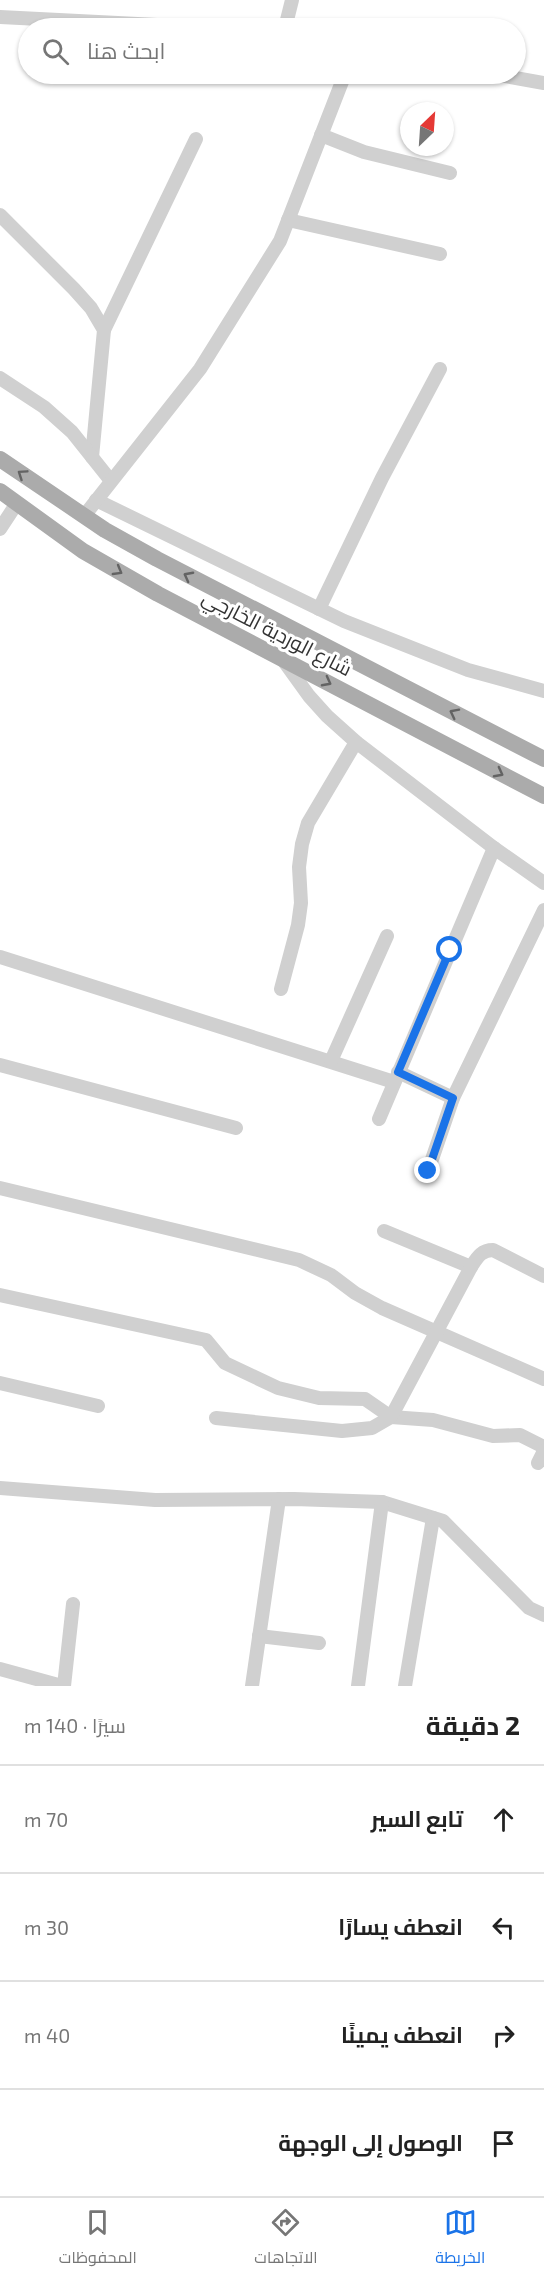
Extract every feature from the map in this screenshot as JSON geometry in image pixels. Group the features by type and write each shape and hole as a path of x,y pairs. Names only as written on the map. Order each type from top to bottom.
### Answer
{"main road":[{"name":"شارع الوردية الخارجي","path":"0,459 105,530 296,632 544,759"},
{"name":"شارع الوردية الخارجي","path":"0,491 83,551 158,594 544,796"},
{"path":"22,506 42,513 50,510 52,506 50,493"},
{"path":"83,551 78,535 81,528 87,525 105,530"}],"street":[{"path":"288,18 292,0"},
{"path":"0,17 20,18"},
{"path":"526,80 544,83"},
{"path":"84,516 200,369 280,241 341,84"},
{"path":"321,135 364,152 450,173"},
{"path":"92,457 104,330 196,139"},
{"path":"0,215 74,289 91,308 104,330"},
{"path":"288,220 440,254"},
{"path":"320,609 382,478 440,369"},
{"path":"0,378 44,407 72,432 111,481"},
{"path":"96,500 344,621 468,670 544,692"},
{"path":"0,529 22,506"},
{"path":"282,658 309,696 356,742 494,848 544,883"},
{"path":"281,989 298,925 301,903 299,867 308,823 356,742"},
{"path":"379,1119 494,848"},
{"path":"428,1171 453,1098 544,910"},
{"path":"331,1061 387,936"},
{"path":"0,957 331,1061 396,1077 453,1098"},
{"path":"0,1065 236,1128"},
{"path":"0,1188 299,1260 332,1275 368,1301 544,1379"},
{"path":"384,1231 471,1267"},
{"path":"216,1418 342,1431 372,1428 391,1417 471,1267 481,1253 493,1250 544,1275"},
{"path":"0,1295 206,1340 225,1363 263,1382 319,1398 365,1399 391,1417 433,1420 493,1436 520,1435 542,1453"},
{"path":"0,1383 99,1406"},
{"path":"0,1488 154,1500 279,1499 382,1503 443,1521 529,1608 544,1616"},
{"path":"252,1686 279,1499"},
{"path":"358,1686 382,1503"},
{"path":"405,1686 433,1518"},
{"path":"0,1669 63,1686 74,1604"},
{"path":"259,1636 319,1643"}],"route":[{"path":"428,1171 453,1098 398,1072 450,950"}]}
